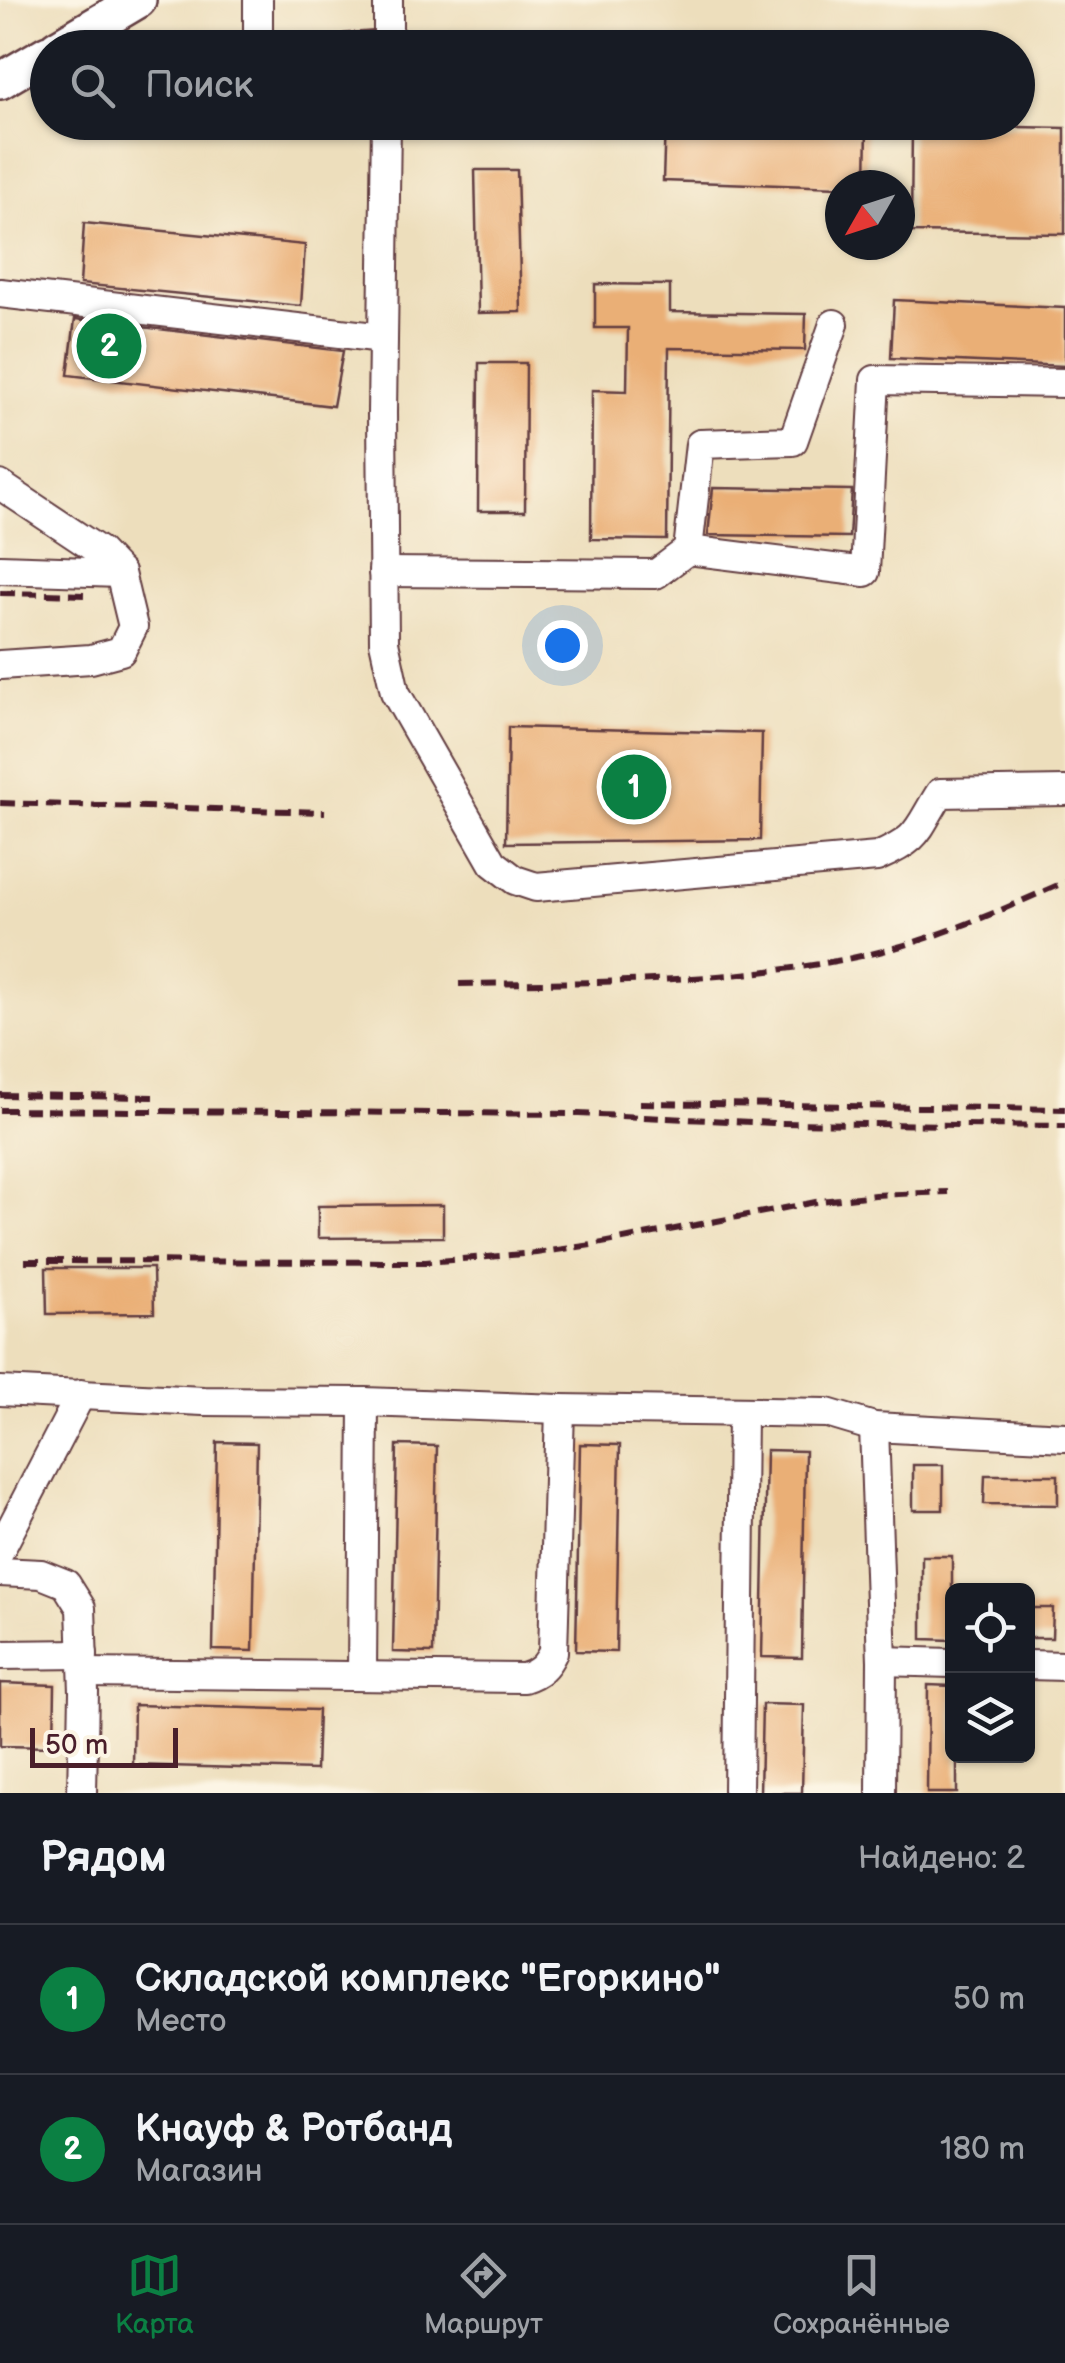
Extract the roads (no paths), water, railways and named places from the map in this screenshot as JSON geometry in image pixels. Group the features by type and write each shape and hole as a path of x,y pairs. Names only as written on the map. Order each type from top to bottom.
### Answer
{"main road":[{"path":"87,30 138,0"}],"street":[{"path":"258,0 258,30"},
{"path":"388,0 388,30"},
{"path":"386,140 384,642 395,692 493,863 514,880 536,887 877,857 915,836 940,793 1065,791"},
{"path":"0,294 383,338"},
{"path":"688,550 700,444 793,441 834,324"},
{"path":"383,572 656,574 688,550 865,572 875,380 1065,383"},
{"path":"0,485 99,551 120,574 133,627 121,651 91,659 0,665"},
{"path":"0,569 120,574"},
{"path":"0,1391 203,1401 827,1413 874,1427 1065,1438"},
{"path":"0,1550 81,1394"},
{"path":"362,1676 364,1402"},
{"path":"0,1655 84,1663 362,1676 524,1678 536,1674 547,1665 553,1652 560,1408"},
{"path":"738,1793 742,1412"},
{"path":"874,1427 882,1661 881,1793"},
{"path":"0,1572 40,1574 66,1584 81,1608 82,1793"},
{"path":"882,1661 945,1663"},
{"path":"1035,1665 1065,1666"}],"railway":[{"path":"0,593 87,595"},
{"path":"0,803 325,812"},
{"path":"459,984 723,976 828,962 927,938 1065,882"},
{"path":"0,1095 155,1097"},
{"path":"640,1103 1065,1109"},
{"path":"0,1110 579,1114 773,1123 1065,1126"},
{"path":"25,1261 426,1262 592,1245 821,1201 948,1192"}],"place":[{"name":"Кнауф & Ротбанд","path":"109,346"},
{"name":"Складской комплекс \"Егоркино\"","path":"634,787"}]}
